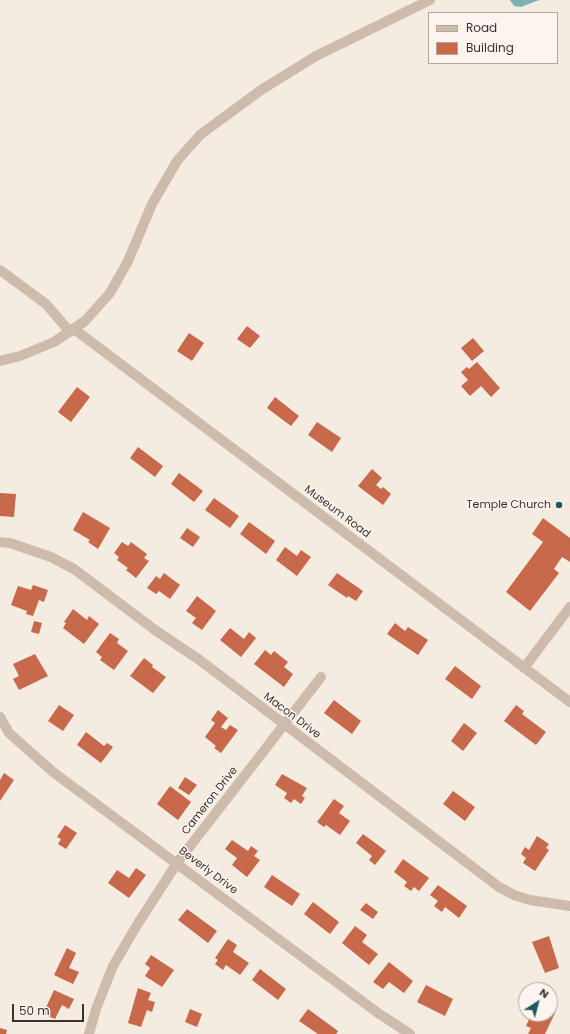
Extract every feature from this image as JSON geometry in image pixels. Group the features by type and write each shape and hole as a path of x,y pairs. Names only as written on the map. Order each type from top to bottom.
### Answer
{"street":[{"path":"0,361 20,356 54,342 84,320 110,293 128,261 152,204 177,161 200,135 261,90 316,56 430,0"},
{"name":"Museum Road","path":"0,270 46,304 72,330 90,341 570,702"},
{"name":"Macon Drive","path":"0,542 10,543 51,557 74,568 156,630 201,661 283,725 499,887 514,895 530,900 570,906"},
{"path":"524,668 570,607"},
{"name":"Cameron Drive","path":"89,1034 96,1009 113,966 137,925 177,863 321,677"},
{"name":"Beverly Drive","path":"0,717 9,732 53,772 378,1013 410,1034"}],"water":[{"path":"510,0 539,0 521,7 514,6"}],"building":[{"path":"247,326 260,336 250,348 237,339"},
{"path":"189,333 204,343 192,361 177,351"},
{"path":"473,338 484,351 472,361 461,348"},
{"path":"477,362 500,388 491,397 481,386 470,396 461,386 468,380 461,372 467,367 469,369"},
{"path":"77,387 90,397 71,422 58,412"},
{"path":"275,397 299,416 291,426 267,408"},
{"path":"317,422 341,438 332,452 308,435"},
{"path":"138,447 163,466 155,477 130,458"},
{"path":"372,469 382,478 376,485 381,489 383,487 391,494 383,505 358,486"},
{"path":"179,473 203,491 194,502 171,484"},
{"path":"0,493 16,494 14,517 0,516"},
{"path":"214,498 239,516 230,528 205,510"},
{"path":"83,512 110,528 98,549 88,542 90,540 73,530"},
{"path":"543,518 570,538 570,562 562,557 554,569 559,573 530,611 506,592 543,542 532,534"},
{"path":"249,522 275,541 266,554 240,534"},
{"path":"187,528 200,537 193,547 180,538"},
{"path":"122,542 128,546 131,542 147,554 144,558 149,561 136,578 126,570 128,568 117,560 119,557 114,553"},
{"path":"285,547 297,556 301,550 311,557 297,576 276,560"},
{"path":"164,573 180,585 170,599 159,591 156,594 147,588 156,576 160,579"},
{"path":"337,573 363,591 356,601 348,596 347,598 328,585"},
{"path":"33,585 48,590 44,602 39,600 33,616 26,614 27,611 11,605 18,586 31,590"},
{"path":"197,596 216,611 202,630 192,623 196,618 186,611"},
{"path":"73,609 87,620 89,616 99,624 84,644 63,628 66,623 64,622"},
{"path":"34,621 42,623 39,634 31,632"},
{"path":"395,623 405,631 408,627 428,640 418,655 387,634"},
{"path":"230,628 244,639 249,632 256,638 241,657 220,640"},
{"path":"110,633 119,639 117,643 128,651 114,670 100,660 102,657 96,652"},
{"path":"265,650 271,655 274,651 288,662 284,667 293,674 284,687 254,664"},
{"path":"35,654 48,676 19,690 13,679 19,676 13,664"},
{"path":"144,658 153,665 152,667 166,677 153,693 130,676"},
{"path":"455,666 481,686 472,699 445,679"},
{"path":"334,700 361,721 352,734 324,713"},
{"path":"59,705 74,715 63,731 48,721"},
{"path":"516,705 524,711 522,714 546,732 536,745 504,721"},
{"path":"218,710 228,718 221,727 226,730 230,725 238,730 221,753 214,748 216,746 205,737 215,723 211,720"},
{"path":"464,723 477,733 463,751 451,741"},
{"path":"86,732 104,746 107,743 113,747 101,763 77,745"},
{"path":"4,773 14,780 0,801 0,780"},
{"path":"282,774 307,788 302,796 305,798 301,804 294,799 291,803 284,798 287,793 275,785"},
{"path":"185,777 197,785 189,795 178,788"},
{"path":"170,786 191,802 178,820 157,804"},
{"path":"453,791 475,807 465,821 443,804"},
{"path":"334,799 344,806 339,813 350,821 340,835 326,825 324,827 317,822"},
{"path":"65,825 77,833 66,849 58,844 61,839 57,837"},
{"path":"363,834 386,851 375,865 369,860 372,856 356,843"},
{"path":"537,836 549,844 546,848 549,850 535,871 523,863 526,858 521,854 525,847 529,850"},
{"path":"232,840 248,851 251,846 258,851 254,856 260,860 247,877 232,865 237,858 225,849"},
{"path":"403,859 429,878 419,891 414,887 411,891 404,886 407,882 394,872"},
{"path":"136,868 146,875 129,898 108,883 117,870 129,878"},
{"path":"272,875 300,894 292,906 264,887"},
{"path":"438,885 467,906 459,918 445,907 442,912 434,906 438,901 430,895"},
{"path":"313,902 339,922 330,934 304,914"},
{"path":"366,903 378,912 373,919 360,910"},
{"path":"187,909 217,931 208,943 178,920"},
{"path":"355,926 367,935 362,942 378,954 369,965 342,943"},
{"path":"549,936 559,968 545,973 532,942"},
{"path":"228,939 237,945 233,952 249,963 240,975 226,965 223,970 215,964 218,960 215,958"},
{"path":"67,948 76,953 69,968 79,972 73,984 54,975"},
{"path":"151,955 174,970 162,987 145,976 150,968 145,964"},
{"path":"389,962 413,981 404,993 389,982 383,989 373,982"},
{"path":"260,969 286,989 278,1000 252,980"},
{"path":"426,985 453,999 445,1016 417,1002"},
{"path":"138,988 151,993 148,1000 155,1002 152,1012 147,1010 141,1027 128,1023"},
{"path":"54,990 74,999 69,1009 62,1005 55,1019 43,1014"},
{"path":"190,1009 202,1014 197,1027 185,1022"},
{"path":"308,1009 338,1031 336,1034 318,1034 299,1021"},
{"path":"528,1022 551,1022 545,1034 528,1034 531,1028 526,1026"},
{"path":"0,1028 7,1030 6,1034 0,1034"}],"place":[{"name":"Temple Church","path":"559,505"}]}
